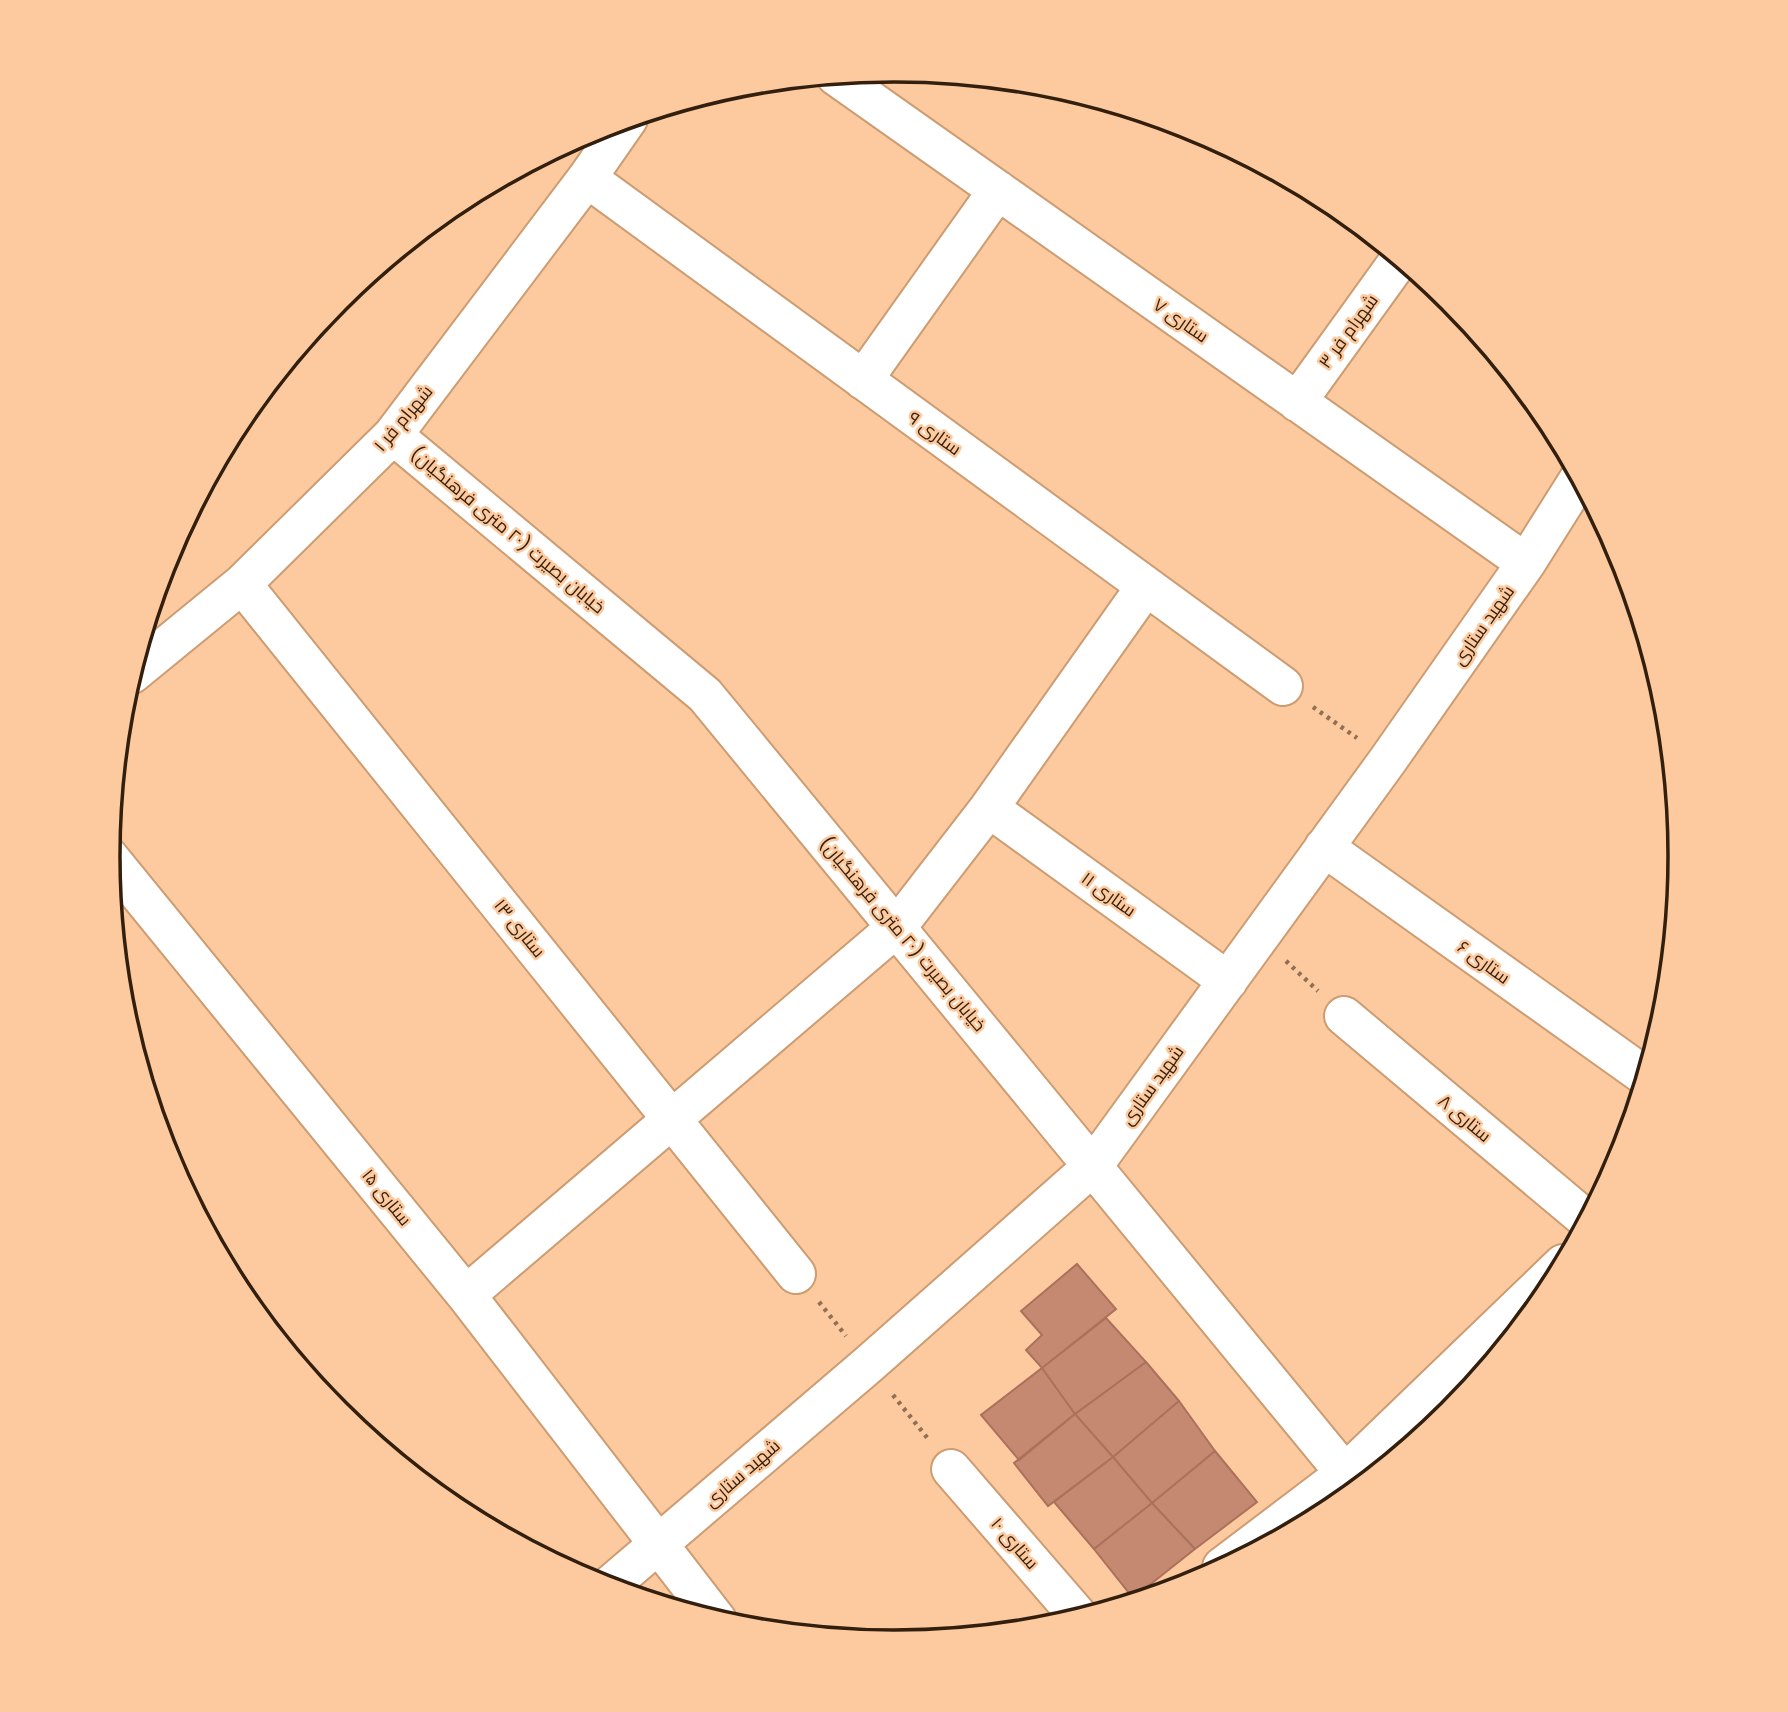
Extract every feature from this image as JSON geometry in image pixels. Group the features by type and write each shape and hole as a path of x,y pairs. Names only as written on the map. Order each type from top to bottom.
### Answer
{"street":[{"name":"ستاری ۷","path":"847,84 1526,563"},
{"name":"شهرام فر ۱","path":"145,663 242,584 393,435 618,133"},
{"name":"ستاری ۹","path":"587,178 1283,686"},
{"path":"863,380 998,191"},
{"name":"شهرام فر ۳","path":"1297,402 1395,266"},
{"name":"خیابان بصیرت (۲۰ متری فرهنگیان)","path":"393,435 705,695 1351,1480"},
{"name":"شهید ستاری","path":"618,1579 1093,1166 1388,760 1526,563 1574,487"},
{"name":"ستاری ۱۳","path":"242,584 674,1118 796,1274"},
{"path":"466,1295 897,928 989,808 1146,586"},
{"name":"ستاری ۱۱","path":"989,808 1228,981"},
{"name":"ستاری ۶","path":"1324,847 1637,1071"},
{"name":"ستاری ۱۵","path":"121,871 466,1295 706,1606"},
{"name":"ستاری ۸","path":"1344,1016 1580,1214"},
{"path":"1351,1480 1526,1302"},
{"name":"ستاری ۱۰","path":"951,1469 1072,1608"},
{"path":"1307,1510 1348,1482"}],"path":[{"path":"1283,686 1388,760"},
{"path":"1260,937 1344,1016"}],"building":[{"path":"1077,1264 1116,1309 1042,1368 1026,1350 1042,1335 1021,1311"},
{"path":"1106,1318 1146,1362 1075,1414 1042,1368"},
{"path":"1146,1362 1179,1401 1113,1457 1075,1414"},
{"path":"1042,1368 1075,1414 1019,1460 981,1415"},
{"path":"1179,1401 1215,1451 1152,1503 1113,1457"},
{"path":"1075,1414 1113,1457 1048,1506 1014,1463"},
{"path":"1215,1451 1257,1502 1195,1549 1152,1503"},
{"path":"1113,1457 1152,1503 1094,1549 1054,1502"},
{"path":"1152,1503 1195,1549 1146,1588 1129,1593 1094,1549"}]}
